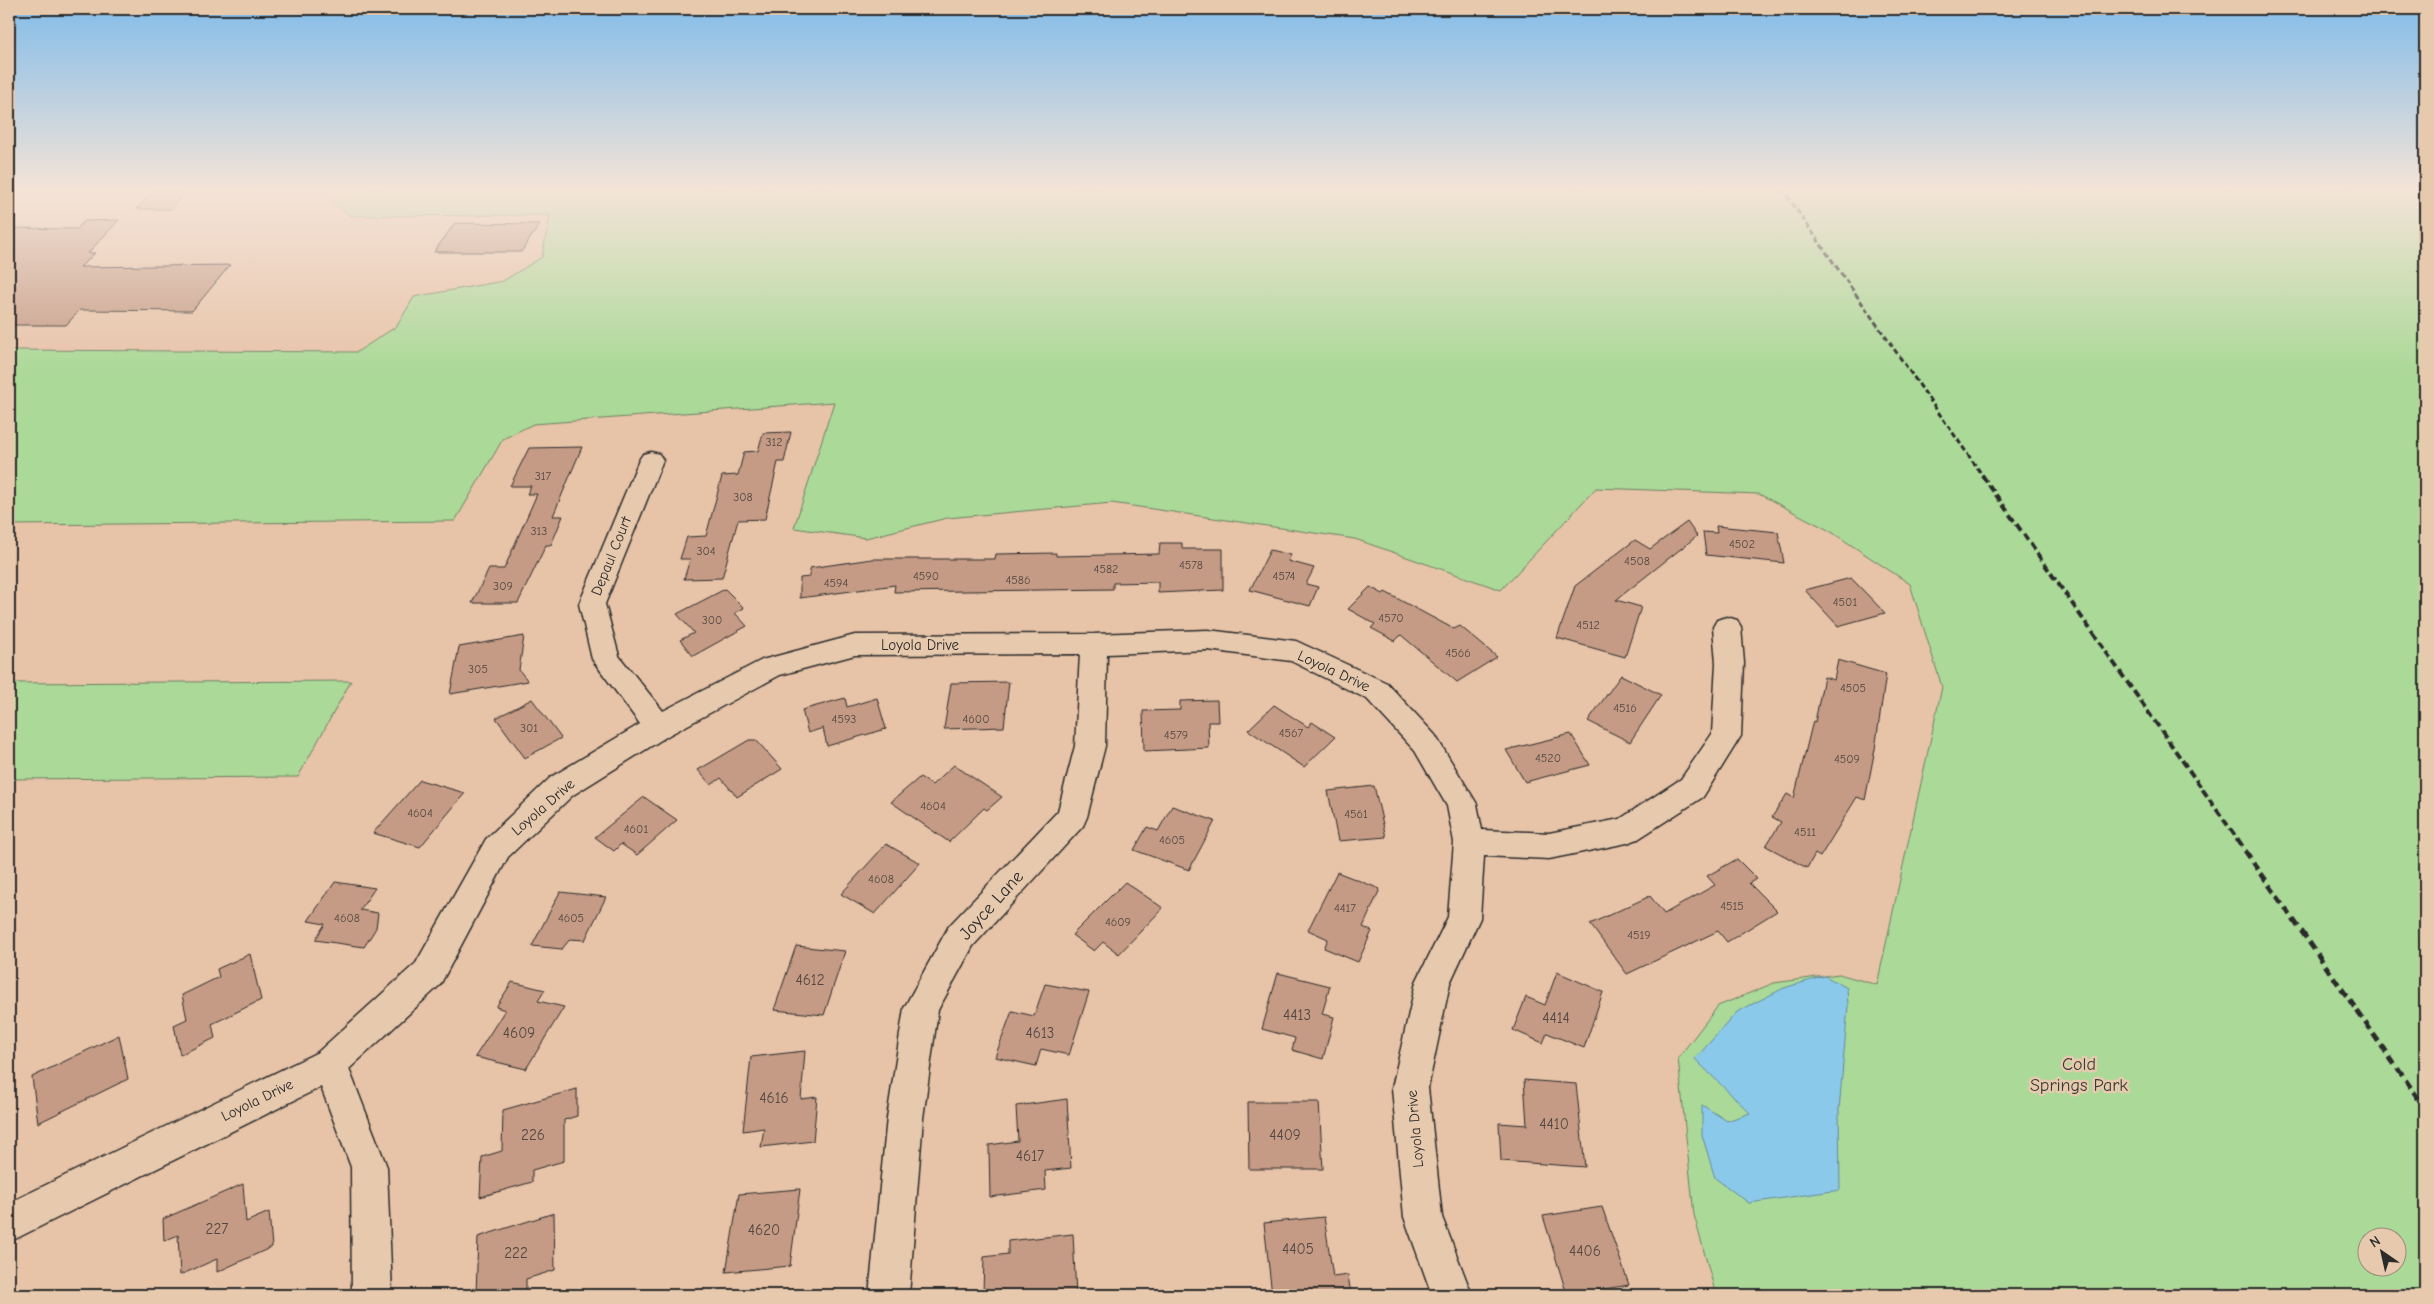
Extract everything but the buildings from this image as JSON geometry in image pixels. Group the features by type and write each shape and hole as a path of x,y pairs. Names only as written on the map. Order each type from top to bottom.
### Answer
{"street":[{"name":"Depaul Court","path":"651,460 592,604 606,659 659,727"},
{"path":"1469,842 1549,846 1627,830 1692,788 1726,736 1730,663 1727,627"},
{"name":"Loyola Drive","path":"9,1223 330,1064 428,974 497,848 562,786 659,727 772,667 855,645 1094,644 1208,640 1296,651 1377,691 1425,743 1462,804 1469,842 1464,918 1433,982 1410,1088 1422,1217 1452,1295"},
{"name":"Joyce Lane","path":"889,1295 905,1118 921,1008 961,936 1072,817 1090,746 1094,644"},
{"path":"330,1064 369,1167 372,1295"}],"green space":[{"name":"Cold Springs Park","path":"543,250 2425,250 2425,1295 1716,1295 1694,1215 1678,1058 1718,1006 1774,983 1839,974 1877,985 1942,687 1910,584 1830,531 1759,494 1596,488 1501,590 1355,539 1112,503 947,518 866,538 794,528 834,402 533,424 503,439 455,521 9,525 9,350 357,352 397,326 414,297 503,281 542,257"},
{"path":"351,681 298,777 9,779 9,683"}],"water":[{"path":"1825,976 1847,988 1848,1006 1839,1110 1840,1190 1749,1203 1715,1178 1702,1135 1702,1105 1727,1121 1750,1113 1695,1059 1737,1012 1784,988"}],"railway":[{"path":"1825,250 1983,476"},
{"path":"1982,475 2238,840"},
{"path":"2237,839 2425,1108"}]}
